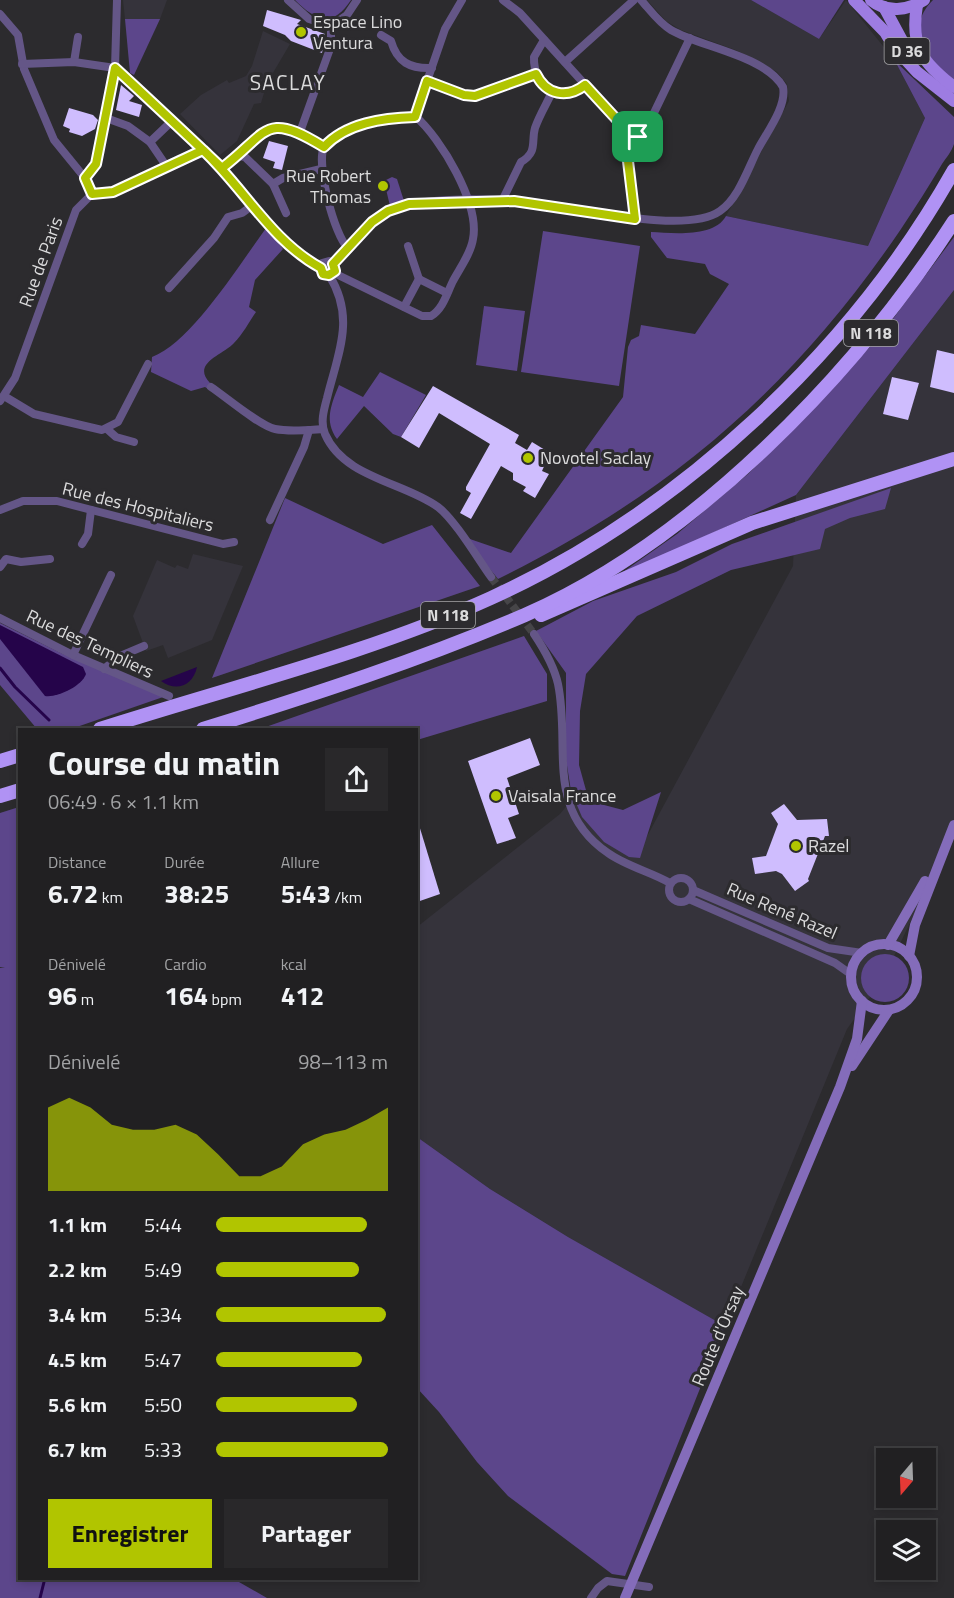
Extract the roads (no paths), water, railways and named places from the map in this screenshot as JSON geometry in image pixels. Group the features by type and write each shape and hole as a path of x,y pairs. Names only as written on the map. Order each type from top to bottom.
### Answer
{"highway":[{"name":"N 118","path":"103,728 325,658 490,599 564,561 627,523 728,445 794,379 883,276 919,228 954,170"},
{"name":"N 118","path":"206,728 396,666 513,619 565,594 618,563 692,511 745,465 855,352 913,280 954,221"},
{"path":"513,619 533,619 752,523 954,459"},
{"path":"0,761 18,756"},
{"path":"0,796 18,791"}],"main road":[{"path":"854,0 885,32 906,62 939,89"},
{"path":"871,0 895,10 920,2"},
{"name":"D 36","path":"920,2 914,28 920,51 932,70 954,87"},
{"name":"D 36","path":"884,7 910,57 939,89 954,101"},
{"path":"888,945 939,858 953,828"},
{"path":"909,956 915,926 939,858"},
{"path":"878,945 888,945 903,950 909,956 917,972 915,989 905,1003 889,1010 879,1010 862,1001 854,989 852,975 862,953 878,945"},
{"name":"Route d'Orsay","path":"625,1598 840,1087 857,1040 862,1001"},
{"name":"Route d'Orsay","path":"840,1087 889,1010"}],"street":[{"path":"85,178 96,164 115,68 117,0"},
{"path":"288,0 309,19 331,26"},
{"path":"331,26 347,15 357,0"},
{"path":"415,117 445,28 462,0"},
{"path":"503,0 520,14 620,123 638,137"},
{"path":"565,62 633,0"},
{"path":"491,576 441,510 357,468 333,446 323,429 324,410 344,321 342,297 332,274 333,264 364,229 388,211 412,203 502,201 548,204 635,219 698,218 720,211 737,189 768,131 784,93 780,81 736,55 670,29 641,0"},
{"path":"650,10 654,0"},
{"path":"0,14 18,35 22,63 48,128 61,151 85,178 92,194 113,192 203,150"},
{"path":"300,132 331,46 331,26"},
{"path":"381,35 391,41 396,56 401,61 420,69 432,68"},
{"path":"74,62 78,37"},
{"path":"628,161 638,137 652,117 690,38"},
{"path":"544,40 534,57 539,81 552,92 568,94 585,85"},
{"path":"22,63 74,62 115,68 155,110 172,121 222,168 287,245 321,268 323,274 332,274 422,316 431,315 437,311 473,240 468,201 435,136 415,117 384,118 361,125 342,132 324,147 321,170 337,232 348,248"},
{"path":"427,81 464,95 475,96 536,74"},
{"path":"502,201 521,162 527,159 536,144 535,130 552,92"},
{"path":"106,118 128,126 150,142 167,167"},
{"path":"150,142 172,121"},
{"path":"620,123 628,161 635,219"},
{"path":"222,168 239,156 270,127 286,127 300,132 324,147"},
{"path":"239,156 245,157 273,184 286,213"},
{"path":"273,184 283,178 321,170"},
{"name":"Rue de Paris","path":"2,398 15,378 76,210 92,194"},
{"path":"169,288 214,238 228,217 242,213 253,205"},
{"path":"408,246 419,279 447,293"},
{"path":"321,268 327,261 333,264"},
{"path":"404,308 419,279"},
{"path":"2,398 34,414 102,430 107,429 121,417 148,364"},
{"path":"211,387 270,427 323,429"},
{"path":"107,429 116,437 134,442"},
{"path":"270,520 304,447 309,430"},
{"name":"Rue des Hospitaliers","path":"0,510 33,500 62,502 222,544 234,542"},
{"path":"82,544 88,534 91,510"},
{"path":"0,568 6,559 21,562 50,559"},
{"path":"73,655 111,575"},
{"name":"Rue des Templiers","path":"0,618 73,655 169,696"},
{"name":"Rue René Razel","path":"534,634 558,682 564,783 567,801 576,820 591,839 609,854 670,883"},
{"path":"104,669 118,657 144,646"},
{"name":"Rue René Razel","path":"670,883 678,878 684,878 690,881 693,890 828,948 862,953"},
{"name":"Rue René Razel","path":"670,883 669,891 672,898 679,902 688,899 835,963 852,975"},
{"path":"688,899 693,890"},
{"path":"591,1598 598,1587 607,1581 649,1587"}],"waterway":[{"path":"0,668 15,687 49,720"},
{"path":"40,1598 44,1580"}],"tunnel":[{"path":"491,577 534,634"}],"place":[{"name":"Espace Lino Ventura","path":"301,32"},
{"name":"Rue Robert Thomas","path":"383,186"},
{"name":"Novotel Saclay","path":"528,458"},
{"name":"Vaisala France","path":"496,796"},
{"name":"Razel","path":"796,846"}],"district":[{"name":"SACLAY","path":"288,83"}]}
